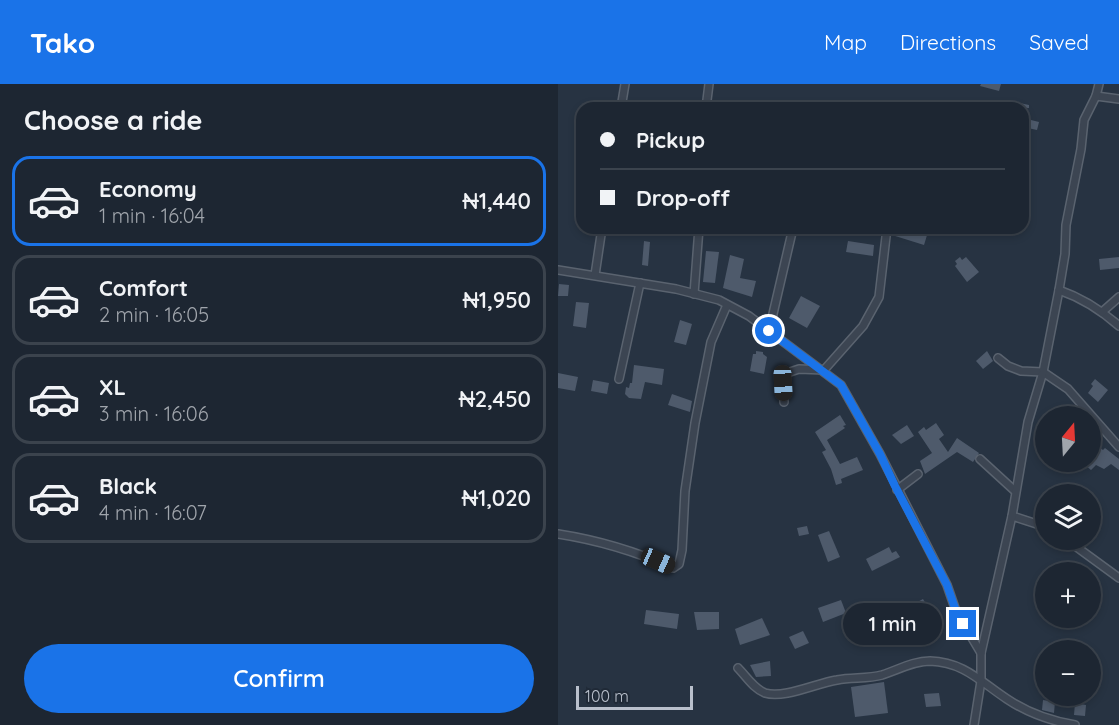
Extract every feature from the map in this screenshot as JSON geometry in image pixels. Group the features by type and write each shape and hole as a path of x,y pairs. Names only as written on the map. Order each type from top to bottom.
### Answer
{"street":[{"path":"622,102 625,84"},
{"path":"707,102 709,84"},
{"path":"975,725 981,681 981,653 1012,516 1028,422 1043,372 1059,290 1065,254 1066,225 1081,149 1084,120 1100,84"},
{"path":"1096,96 1119,99"},
{"path":"595,275 601,234"},
{"path":"694,294 699,234"},
{"path":"769,331 792,234"},
{"path":"824,370 863,326 879,297 884,271 887,234"},
{"path":"558,270 694,294 727,305 749,316 824,370 841,385 880,454 947,585 956,611 981,653"},
{"path":"619,379 640,283"},
{"path":"1059,290 1074,295 1102,312 1119,326"},
{"path":"1102,312 1119,297"},
{"path":"558,534 580,538 658,561 673,568 679,564 682,550 684,490 695,423 711,342 727,305"},
{"path":"998,358 1008,366 1043,372 1068,389 1119,447"},
{"path":"784,402 783,383 787,373 799,369 824,370"},
{"path":"980,459 1015,491"},
{"path":"897,490 918,474"},
{"path":"1012,516 1035,523"},
{"path":"1081,550 1119,578"},
{"path":"738,668 755,687 765,693 773,694 838,680 868,678 906,665 928,661 962,668 1023,708 1042,717 1075,725"}],"building":[{"path":"981,84 1001,84 999,91 980,86"},
{"path":"1029,120 1039,122 1037,130 1029,128"},
{"path":"892,234 927,234 924,245"},
{"path":"644,241 650,242 648,266 642,265"},
{"path":"848,241 874,245 873,256 846,252"},
{"path":"706,251 719,252 715,283 703,282"},
{"path":"730,255 744,259 740,278 756,281 752,297 723,288"},
{"path":"960,257 962,260 966,257 979,272 967,282 955,266 957,264 955,261"},
{"path":"1119,257 1119,268 1100,270 1099,259"},
{"path":"559,284 569,285 568,296 558,296"},
{"path":"801,296 820,306 807,328 789,318"},
{"path":"576,302 589,303 586,328 573,326"},
{"path":"680,320 692,324 686,345 674,342"},
{"path":"756,351 763,352 767,357 764,374 750,371 753,354 756,354"},
{"path":"987,351 993,361 983,369 976,361"},
{"path":"634,365 664,369 662,385 645,382 641,399 629,398 625,394 626,387 629,388 632,383"},
{"path":"558,373 578,377 575,391 558,388"},
{"path":"1095,379 1108,390 1098,402 1088,393"},
{"path":"593,380 609,383 607,394 591,391"},
{"path":"672,394 692,401 690,412 668,405"},
{"path":"840,415 846,425 843,426 845,428 827,440 840,464 857,457 863,470 841,479 842,483 836,485 822,452 826,450 815,432"},
{"path":"936,423 944,435 939,439 948,452 957,438 979,453 973,462 957,452 925,474 920,461 932,453 918,432"},
{"path":"907,425 914,436 901,444 892,435"},
{"path":"1101,448 1105,448 1119,459 1119,470 1111,464 1104,469 1101,468"},
{"path":"807,526 809,534 799,536 797,528"},
{"path":"829,531 840,557 828,562 818,535"},
{"path":"889,547 892,553 896,551 900,557 872,571 866,559"},
{"path":"923,599 930,611 901,627 894,615"},
{"path":"841,600 846,613 823,622 818,608"},
{"path":"646,610 679,614 677,629 644,624"},
{"path":"694,612 719,612 719,629 697,630"},
{"path":"762,618 770,635 740,645 735,629"},
{"path":"803,631 809,643 795,649 789,637"},
{"path":"770,661 771,676 756,677 750,665"},
{"path":"884,682 888,713 855,717 851,687"},
{"path":"939,693 941,706 926,707 924,694"},
{"path":"1042,706 1055,706 1054,713 1042,710"},
{"path":"1075,706 1086,706 1085,716 1074,715"}],"route":[{"path":"769,331 824,370 841,385 914,520 947,585 963,624"}]}
